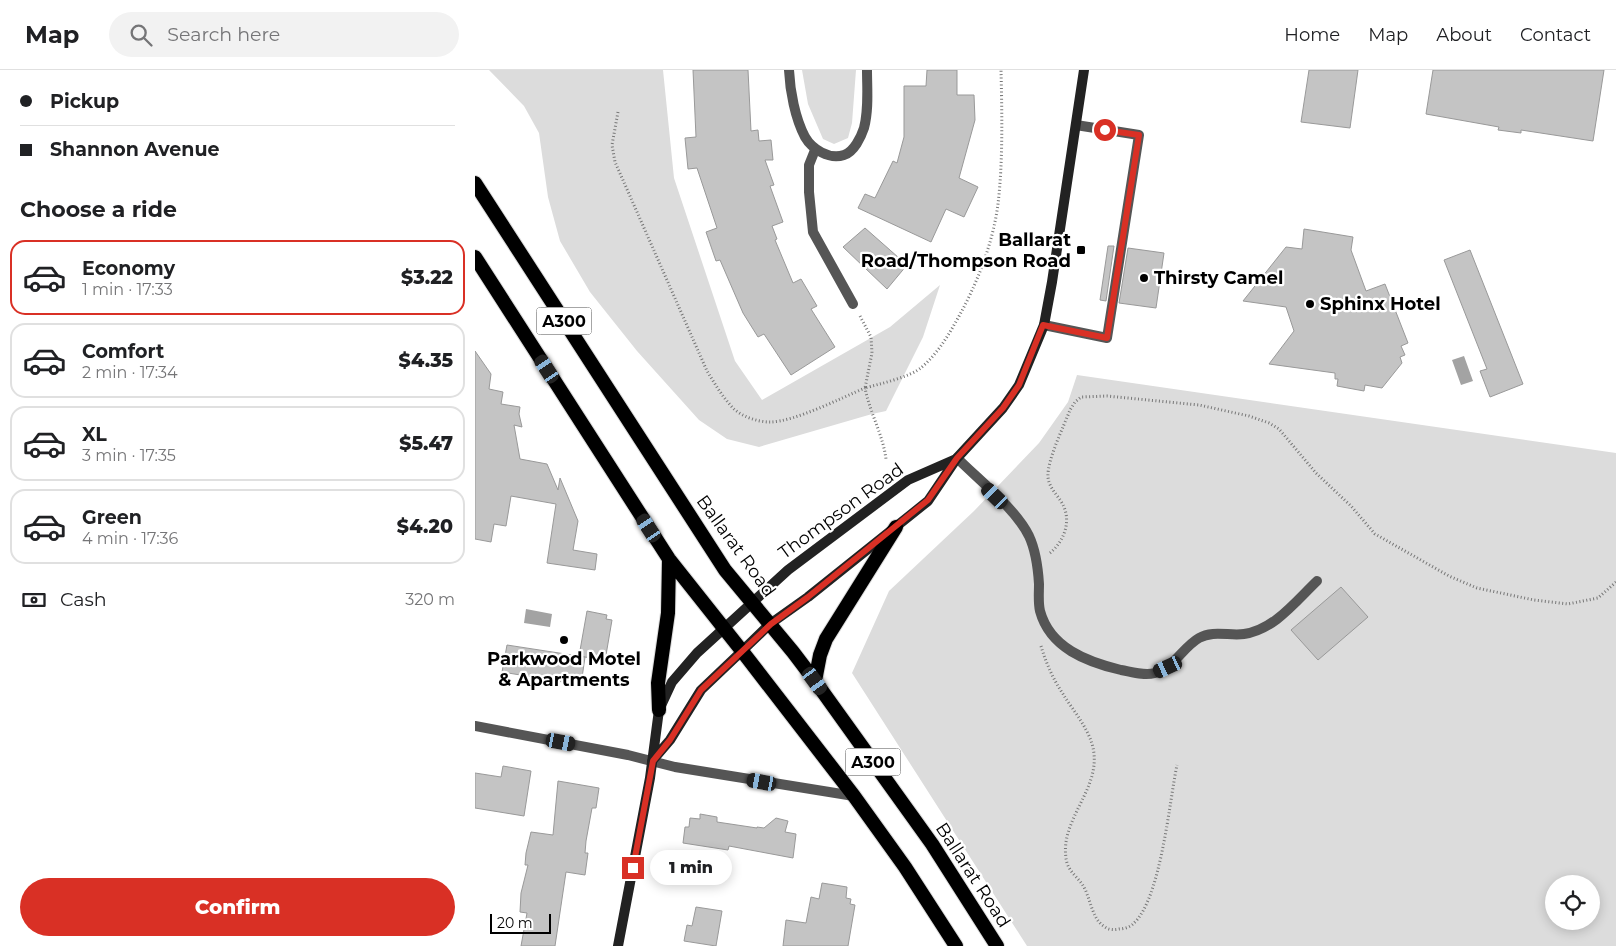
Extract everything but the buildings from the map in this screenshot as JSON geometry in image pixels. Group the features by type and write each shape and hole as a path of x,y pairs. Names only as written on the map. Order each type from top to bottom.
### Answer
{"highway":[{"name":"Ballarat Road","path":"475,183 725,570 771,624 815,681 931,844 997,946"},
{"name":"A300","path":"475,258 669,559 854,796 905,867 955,946"},
{"path":"815,681 820,655 826,639 896,527"},
{"path":"659,710 658,683 668,613 669,559"}],"main road":[{"name":"Thompson Road","path":"653,761 670,740 701,690 771,624 808,597 928,500 957,458 1003,408 1019,385 1043,325 1053,282 1085,70"},
{"name":"Thompson Road","path":"618,946 653,761 659,710 672,682 697,653 788,570 908,480 957,458"}],"street":[{"path":"789,70 793,103 805,137 815,150 837,156 845,155 855,146 864,128 867,104 867,70"},
{"path":"1043,325 1107,338 1139,135 1076,125"},
{"path":"815,150 809,165 809,192 813,232 853,304"},
{"path":"957,458 1017,517 1029,536 1036,556 1039,608 1045,626 1058,641 1077,655 1110,667 1141,674 1155,673 1168,667 1197,639 1203,636 1219,633 1243,634 1254,632 1274,622 1317,581"},
{"path":"475,726 675,767 854,796"}],"path":[{"path":"618,112 613,145 615,162 707,371 735,410 753,420 770,422 790,419 865,388 921,369 944,344 965,306 982,266 998,204 1001,70"},
{"path":"853,304 871,338 872,353 865,388 869,406 884,446 886,459"},
{"path":"1037,565 1058,546 1065,531 1067,518 1064,507 1048,478 1049,467 1070,410 1081,397 1107,396 1199,405 1249,416 1269,423 1279,429 1316,473 1351,506 1375,534 1449,576 1477,588 1535,600 1568,604 1598,598 1616,582"},
{"path":"1039,640 1046,662 1088,734 1094,753 1091,781 1069,830 1066,849 1067,863 1087,894 1097,921 1105,927 1114,930 1132,925 1142,913 1151,891 1162,851 1177,765"}],"shaded area":[{"path":"489,70 663,70 674,178 735,361 762,400 890,327 940,285 923,337 886,411 759,447 727,439 699,420 637,351 590,292 560,241 548,197 539,133 524,106"},
{"path":"802,70 856,70 852,123 848,138 834,144 823,139 808,104"},
{"path":"1464,356 1473,381 1461,385 1452,360"},
{"path":"1077,375 1616,453 1616,946 1027,946 852,673 889,591 974,511 1039,443 1068,402"},
{"path":"526,609 552,614 550,627 524,623"}],"place":[{"name":"Ballarat Road/Thompson Road","path":"1081,250"},
{"name":"Thirsty Camel","path":"1144,278"},
{"name":"Sphinx Hotel","path":"1310,304"},
{"name":"Parkwood Motel & Apartments","path":"564,640"}],"route":[{"path":"633,868 653,761 670,740 701,690 771,624 808,597 928,500 957,458 1003,408 1019,385 1043,325 1107,338 1139,135 1105,130"}]}
